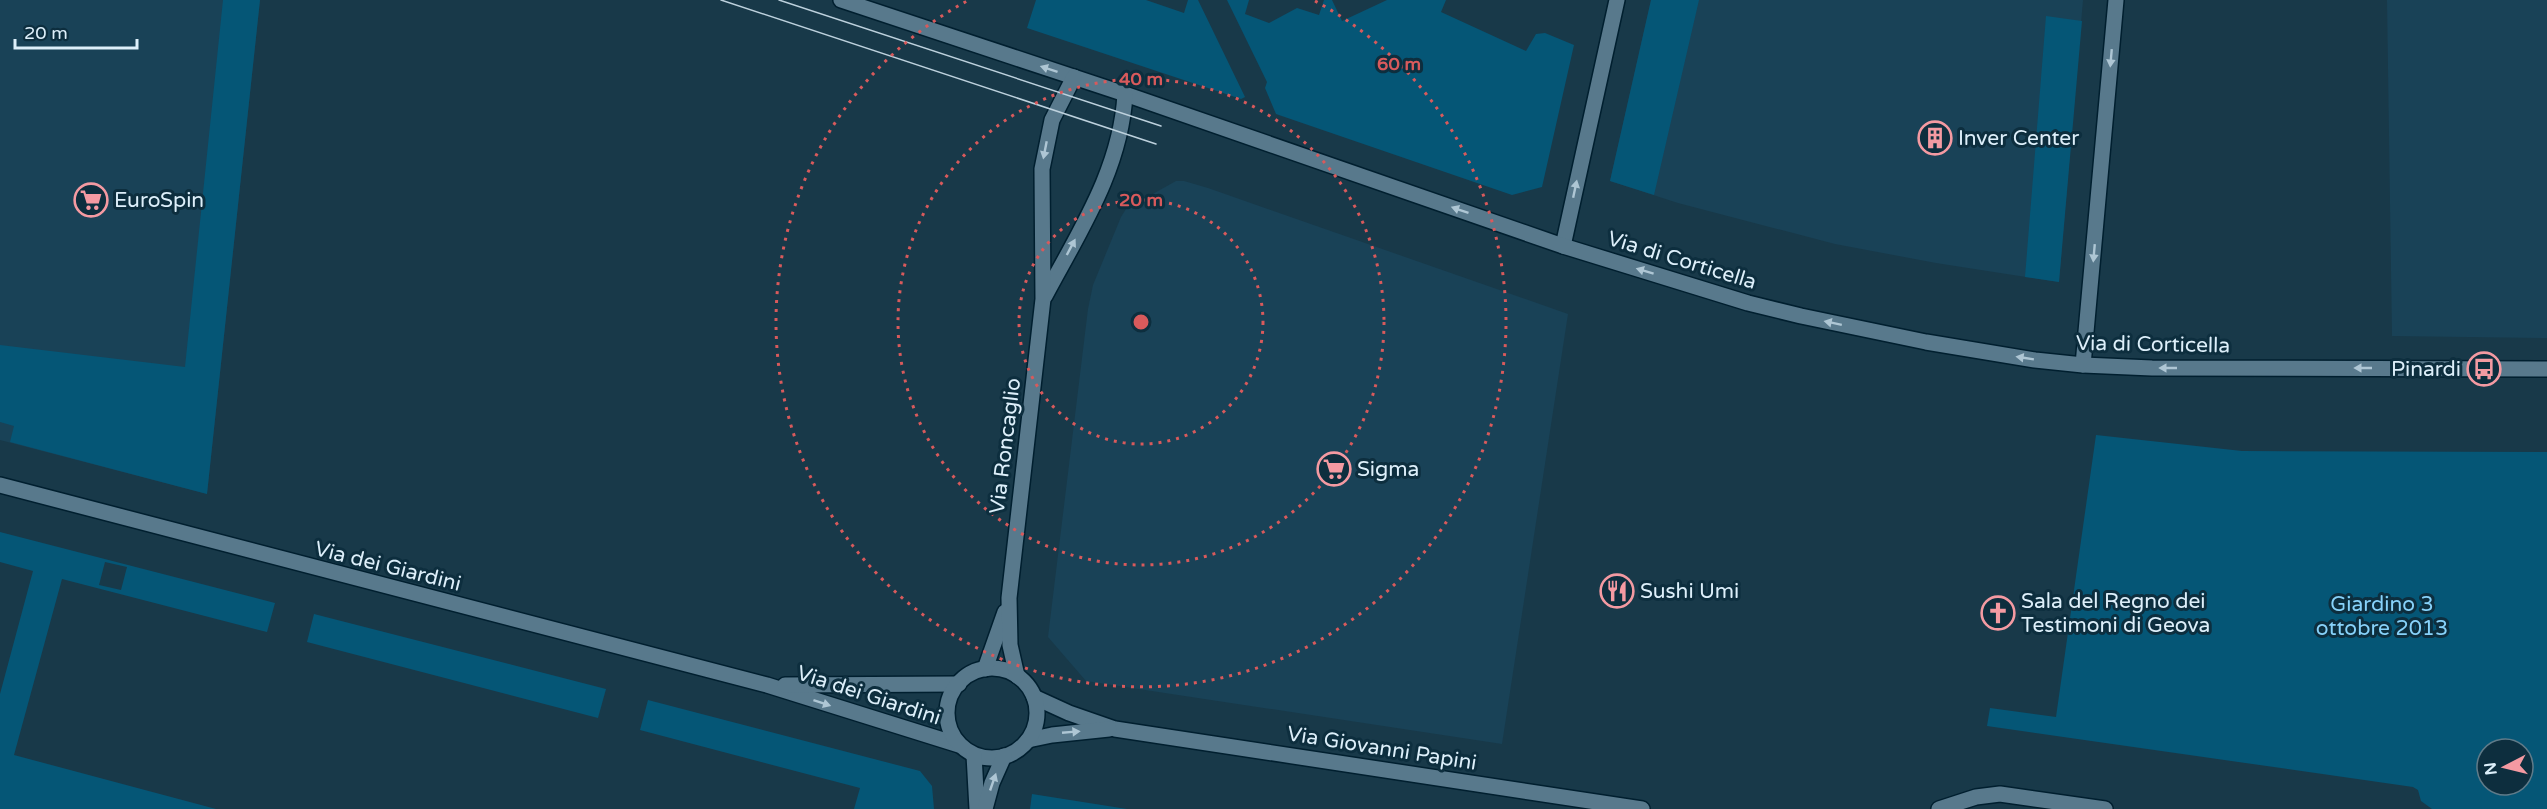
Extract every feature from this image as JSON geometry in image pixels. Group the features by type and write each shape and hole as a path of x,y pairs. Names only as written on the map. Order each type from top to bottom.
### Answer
{"street":[{"name":"Via di Corticella","path":"841,0 1125,94 1563,246 1748,303 1800,316 1926,342 2035,360 2083,365 2152,368 2547,369"},
{"path":"1563,246 1617,0"},
{"path":"2083,365 2116,0"},
{"name":"Via Roncaglio","path":"1017,676 1010,645 1009,598 1043,299 1041,185 1044,155 1056,110 1074,77"},
{"name":"Via Roncaglio","path":"1043,299 1107,176 1124,114 1125,94"},
{"name":"Via dei Giardini","path":"0,485 766,685 959,745"},
{"name":"Via Roncaglio","path":"985,669 1009,598"},
{"path":"985,669 998,669 1017,676 1034,697 1036,718 1028,740 1014,752 1004,756 986,758 974,755 959,745 948,717 948,702 959,684 973,673 985,669"},
{"name":"Via dei Giardini","path":"766,685 959,684"},
{"name":"Via Giovanni Papini","path":"1034,697 1115,729 1642,809"},
{"name":"Via Giovanni Papini","path":"1028,740 1052,735 1115,729"},
{"path":"974,755 977,809"},
{"path":"985,809 992,783 1004,756"},
{"path":"1939,809 1976,796 2000,794 2105,809"}],"shaded area":[{"path":"0,0 260,0 207,494 0,440"},
{"name":"Inver Center","path":"1651,0 2083,0 2059,282 1936,263 1835,244 1678,203 1610,181"},
{"path":"2387,0 2547,0 2547,338 2392,336"},
{"path":"1176,181 1208,188 1568,314 1502,744 1086,681 1048,637 1088,309 1093,285 1126,209"}],"green space":[{"path":"223,0 260,0 207,494 10,442 14,426 0,422 0,345 185,367"},
{"path":"1036,0 1146,0 1184,13 1188,0 1198,0 1245,97 1241,99 1027,28"},
{"path":"1227,0 1249,0 1245,14 1269,23 1297,8 1319,15 1324,0 1332,0 1342,21 1387,0 1446,0 1441,12 1526,51 1536,34 1545,33 1574,45 1542,187 1512,195 1276,114 1265,88 1267,82"},
{"path":"1651,0 1699,0 1654,195 1610,181"},
{"path":"2046,16 2082,21 2059,282 2025,277"},
{"name":"Giardino 3 ottobre 2013","path":"2096,435 2242,451 2547,452 2547,809 2432,809 2421,801 2418,790 2413,787 1987,726 1990,708 2056,717"},
{"path":"0,532 275,603 267,632 62,579 14,755 216,809 0,809 0,694 33,571 0,562","holes":["105,562 127,567 121,590 99,585"]},
{"path":"314,614 606,689 598,718 307,642"},
{"path":"648,700 920,771 932,786 934,809 854,809 860,788 640,730"},
{"path":"1032,794 1127,809 1030,809"}],"tram line":[{"path":"721,0 1156,144"},
{"path":"779,0 1161,126"}],"place":[{"name":"Inver Center","path":"1935,138"},
{"name":"EuroSpin","path":"91,200"},
{"name":"Pinardi","path":"2484,369"},
{"name":"Sigma","path":"1334,469"},
{"name":"Sushi Umi","path":"1617,591"},
{"name":"Sala del Regno dei Testimoni di Geova","path":"1998,613"}]}
